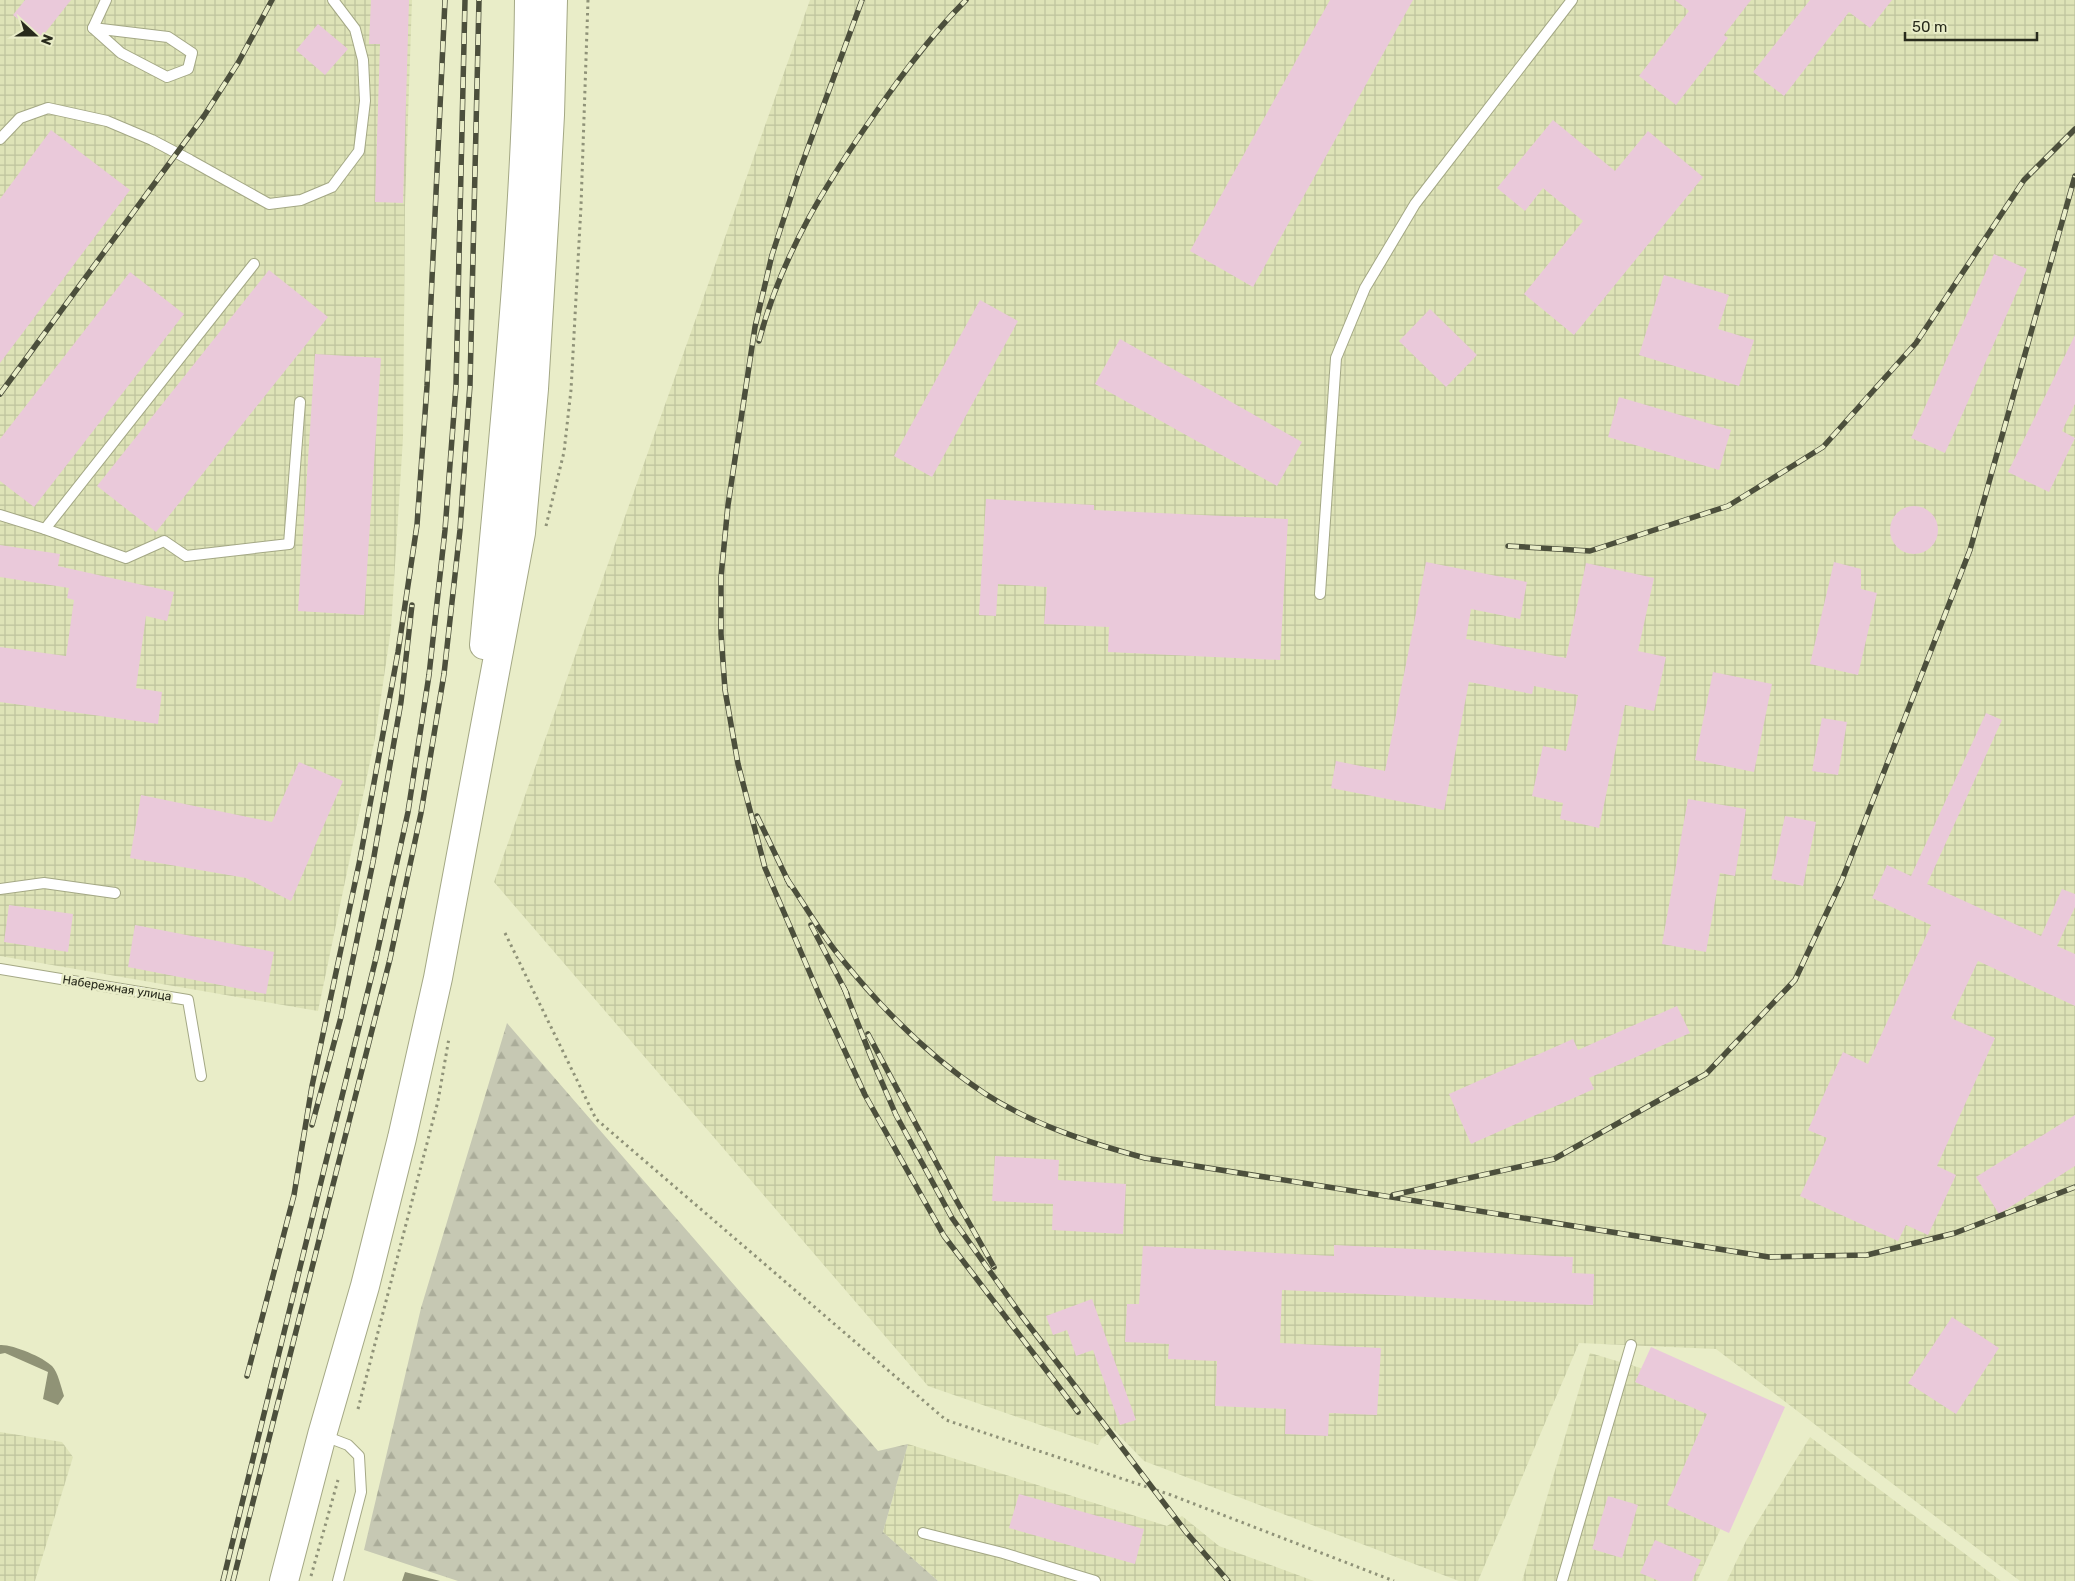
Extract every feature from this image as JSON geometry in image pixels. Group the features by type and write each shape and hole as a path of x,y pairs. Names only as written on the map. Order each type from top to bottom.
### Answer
{"main road":[{"path":"467,821 508,379 520,209 528,0"},
{"path":"284,1581 322,1435 365,1286 402,1138 438,978 521,533 534,389 546,208 553,0"}],"lane":[{"path":"93,28 106,0"},
{"path":"0,139 20,118 48,108 107,121 152,140 269,204 301,200 309,197 332,187 359,152 365,101 363,60 355,29 333,0"},
{"path":"1320,594 1336,358 1365,288 1415,204 1572,0"},
{"path":"93,28 168,37 192,53 188,69 167,76 121,53 93,28"},
{"path":"45,529 254,264"},
{"path":"0,515 126,558 164,540 186,556 289,544 300,402"},
{"path":"0,889 44,883 115,893"},
{"name":"Набережная улица","path":"0,969 188,1000 200,1076"},
{"path":"1562,1581 1631,1345"},
{"path":"322,1435 348,1445 359,1456 361,1492 338,1581"},
{"path":"923,1533 1003,1553 1095,1581"}],"path":[{"path":"505,932 596,1119 946,1420 1171,1494 1394,1581"},
{"path":"309,1581 338,1480"}],"shaded area":[{"path":"0,0 412,0 405,205 403,438 391,629 375,738 318,1011 0,956"},
{"path":"810,0 2075,0 2075,1581 2020,1581 1716,1349 1579,1343 1478,1581 1459,1581 1144,1461 1114,1430 1101,1439 1098,1445 928,1386 494,882"},
{"path":"0,1345 27,1352 48,1362 52,1366 58,1376 64,1396 58,1405 43,1399 48,1372 5,1353 0,1354"},
{"path":"1590,1353 1775,1408 1697,1581 1522,1581"},
{"path":"0,1432 62,1442 73,1457 35,1581 0,1581"},
{"path":"1810,1437 2001,1581 1727,1581 1747,1539"},
{"path":"908,1444 1167,1526 1182,1516 1219,1546 1314,1581 938,1581 883,1532"},
{"path":"405,1572 440,1581 402,1581"}],"green space":[{"path":"507,1023 878,1451 908,1444 883,1532 938,1581 458,1581 364,1550 421,1308"}],"building":[{"path":"25,0 71,0 41,38 13,15"},
{"path":"371,0 409,0 403,203 375,202 380,44 369,44"},
{"path":"1330,0 1413,0 1253,287 1190,251"},
{"path":"1675,0 1751,0 1724,35 1728,38 1676,105 1639,76 1689,11"},
{"path":"1810,0 1892,0 1870,28 1849,12 1784,96 1753,72"},
{"path":"318,24 348,49 325,75 296,50"},
{"path":"1553,120 1615,171 1648,131 1703,177 1574,335 1524,294 1583,221 1543,188 1525,211 1497,188"},
{"path":"51,130 130,190 0,363 0,199"},
{"path":"1994,254 2027,269 1945,453 1911,438"},
{"path":"269,270 328,317 156,532 97,486"},
{"path":"130,272 184,314 34,507 0,481 0,439"},
{"path":"1664,275 1729,295 1718,329 1754,340 1739,386 1639,355"},
{"path":"980,300 1018,321 932,477 894,456"},
{"path":"1430,309 1477,355 1446,387 1399,341"},
{"path":"2075,335 2075,404 2062,431 2075,438 2049,492 2008,472"},
{"path":"1120,339 1302,442 1277,486 1095,384"},
{"path":"315,354 381,358 364,615 298,611"},
{"path":"1619,397 1731,430 1719,470 1608,437"},
{"path":"986,499 1094,505 1094,510 1288,519 1280,660 1108,652 1109,627 1044,624 1047,587 998,584 996,616 979,615"},
{"path":"1914,506 1923,508 1931,513 1936,521 1938,530 1936,539 1931,547 1923,552 1914,554 1905,552 1897,547 1892,539 1890,530 1892,521 1897,513 1905,508"},
{"path":"0,545 60,554 58,566 174,592 167,621 146,616 136,688 162,692 158,724 0,702 0,647 66,656 74,600 67,598 69,588 0,577"},
{"path":"1426,562 1527,582 1520,619 1471,609 1466,639 1566,658 1586,563 1654,578 1638,651 1666,657 1654,711 1625,705 1599,828 1560,819 1563,803 1532,796 1543,746 1566,751 1578,695 1534,686 1532,694 1469,682 1444,810 1331,788 1336,761 1385,771"},
{"path":"1834,562 1861,569 1861,589 1877,593 1858,675 1810,664"},
{"path":"1713,672 1772,684 1754,772 1695,760"},
{"path":"1986,713 2002,720 1927,884 2041,936 2062,889 2075,894 2075,907 2057,946 2075,954 2075,1006 1978,961 1951,1018 1995,1038 1937,1166 1956,1175 1928,1235 1906,1225 1898,1241 1800,1196 1827,1138 1808,1130 1843,1052 1868,1064 1931,925 1872,898 1887,865 1911,876"},
{"path":"1822,718 1847,722 1838,775 1812,771"},
{"path":"299,762 343,781 291,901 246,878 130,858 141,795 272,822"},
{"path":"1688,799 1746,809 1735,876 1720,873 1706,952 1662,944"},
{"path":"1785,816 1816,822 1803,886 1771,879"},
{"path":"9,905 73,914 68,952 4,942"},
{"path":"135,925 274,952 266,994 128,967"},
{"path":"1677,1006 1690,1033 1589,1078 1594,1089 1471,1144 1449,1094 1573,1039 1578,1050"},
{"path":"2075,1115 2075,1166 1999,1214 1976,1177"},
{"path":"995,1156 1059,1160 1058,1180 1126,1184 1123,1234 1052,1230 1053,1204 992,1201"},
{"path":"1334,1245 1573,1257 1572,1273 1594,1274 1593,1305 1282,1290 1280,1343 1381,1348 1377,1415 1329,1413 1328,1436 1285,1434 1286,1409 1215,1406 1217,1361 1168,1359 1169,1344 1125,1342 1127,1304 1139,1304 1143,1246 1334,1256"},
{"path":"1092,1299 1136,1420 1120,1425 1093,1350 1076,1356 1067,1330 1053,1335 1046,1316"},
{"path":"1952,1317 1999,1348 1956,1414 1908,1383"},
{"path":"1651,1347 1785,1407 1729,1533 1667,1505 1707,1414 1635,1382"},
{"path":"1019,1494 1144,1529 1135,1564 1009,1528"},
{"path":"1608,1496 1638,1505 1622,1558 1592,1549"},
{"path":"1655,1540 1701,1560 1692,1581 1659,1581 1640,1573"}],"railway":[{"path":"0,394 204,116 238,63 272,0"},
{"path":"247,1376 294,1195 312,1086 360,859 398,652 417,525 427,386 445,0"},
{"path":"223,1581 376,958 408,812 429,675 445,530 456,386 465,0"},
{"path":"233,1581 390,959 421,813 444,674 460,530 470,385 479,0"},
{"path":"862,0 798,175 772,255 755,327 728,505 721,577 721,634 725,690 738,764 765,868 821,999 865,1095 944,1236 1078,1412"},
{"path":"759,341 780,279 793,250 807,221 839,166 918,54 966,0"},
{"path":"1508,546 1590,551 1728,506 1823,447 1916,343 2024,180 2075,129"},
{"path":"1393,1195 1554,1159 1706,1074 1795,980 1842,880 1970,550 2075,176"},
{"path":"312,1125 341,1017 373,862 401,702 412,605"},
{"path":"757,816 790,885"},
{"path":"787,879 834,949 856,977 907,1031 944,1064 984,1093 1022,1115 1062,1132 1145,1158 1769,1257 1867,1255 1955,1233 2075,1187"},
{"path":"811,925 847,994"},
{"path":"844,988 896,1115 952,1218 1021,1315 1186,1532 1228,1581"},
{"path":"868,1034 994,1267"}]}
